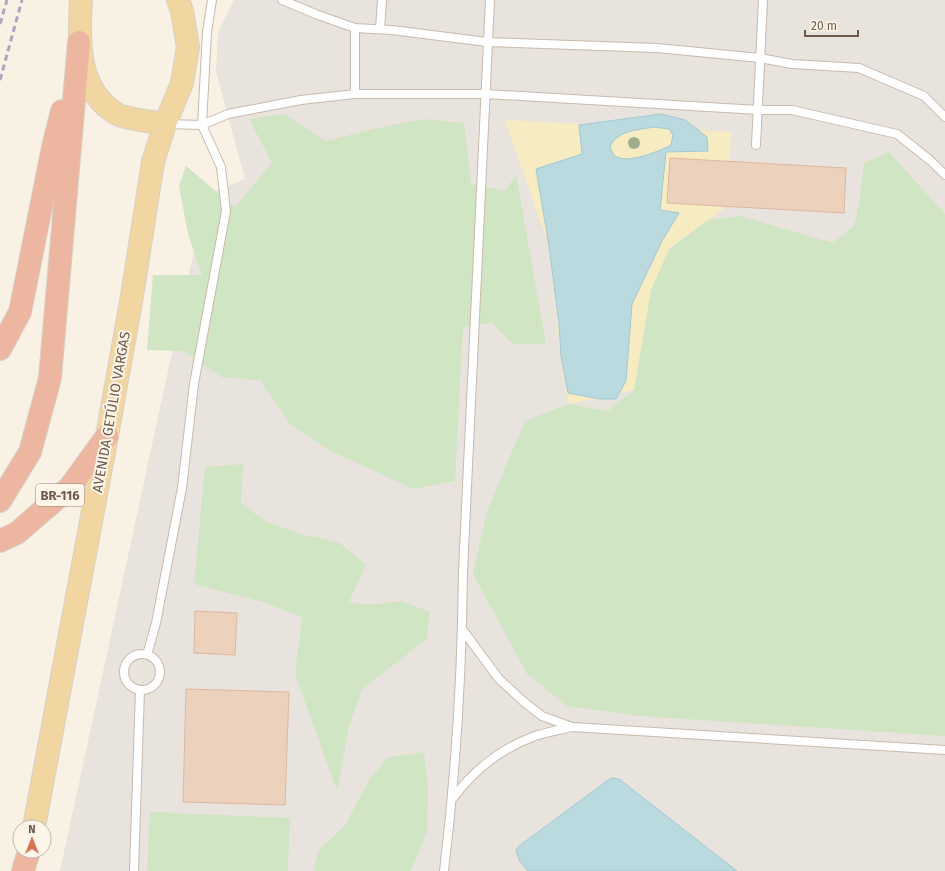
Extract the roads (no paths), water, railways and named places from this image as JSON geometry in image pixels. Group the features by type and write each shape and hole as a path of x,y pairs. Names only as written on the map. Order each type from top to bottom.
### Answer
{"highway":[{"path":"0,349 20,312 53,147 79,42"},
{"path":"0,501 30,452 50,378 79,42"},
{"name":"BR-116","path":"0,541 17,533 70,487 107,436"},
{"path":"23,871 27,859"}],"main road":[{"name":"AVENIDA GETÚLIO VARGAS","path":"35,819 132,296 152,162 165,124 182,83 188,47 182,11 178,0"},
{"path":"83,3 79,42 82,62 94,92 117,115 165,124"},
{"path":"26,871 28,859"}],"lane":[{"path":"147,654 156,623 181,496 194,384 226,211 221,167 202,125 207,32 212,0"},
{"path":"282,0 355,28 380,29 487,42 657,48 760,58 792,64 859,68 924,96 945,117"},
{"path":"380,29 382,0"},
{"path":"444,871 453,798 462,630 463,571 490,0"},
{"path":"756,145 759,110 763,0"},
{"path":"355,28 355,94"},
{"path":"165,124 202,125 228,114 301,100 355,94 486,94 759,110 792,110 897,134 931,161 945,175"},
{"path":"462,630 499,679 524,702 542,716 572,727 945,750"},
{"path":"137,654 147,654 154,658 158,664 160,671 159,679 155,685 148,689 140,690 131,687 125,679 124,669 128,660 137,654"},
{"path":"134,871 140,690"},
{"path":"453,798 467,780 504,750 535,736 572,727"}],"water":[{"path":"661,114 685,120 707,137 708,151 666,152 660,210 679,213 662,241 632,304 626,381 616,399 600,399 568,393 561,356 559,324 549,246 536,169 582,154 579,125","holes":["654,127 669,129 673,135 671,145 646,155 625,159 620,158 612,152 610,147 613,141 618,137 635,130"]},
{"path":"611,778 619,779 737,871 528,871 519,860 516,850 519,846"}],"railway":[{"path":"0,24 7,0"},
{"path":"0,80 22,0"}]}
